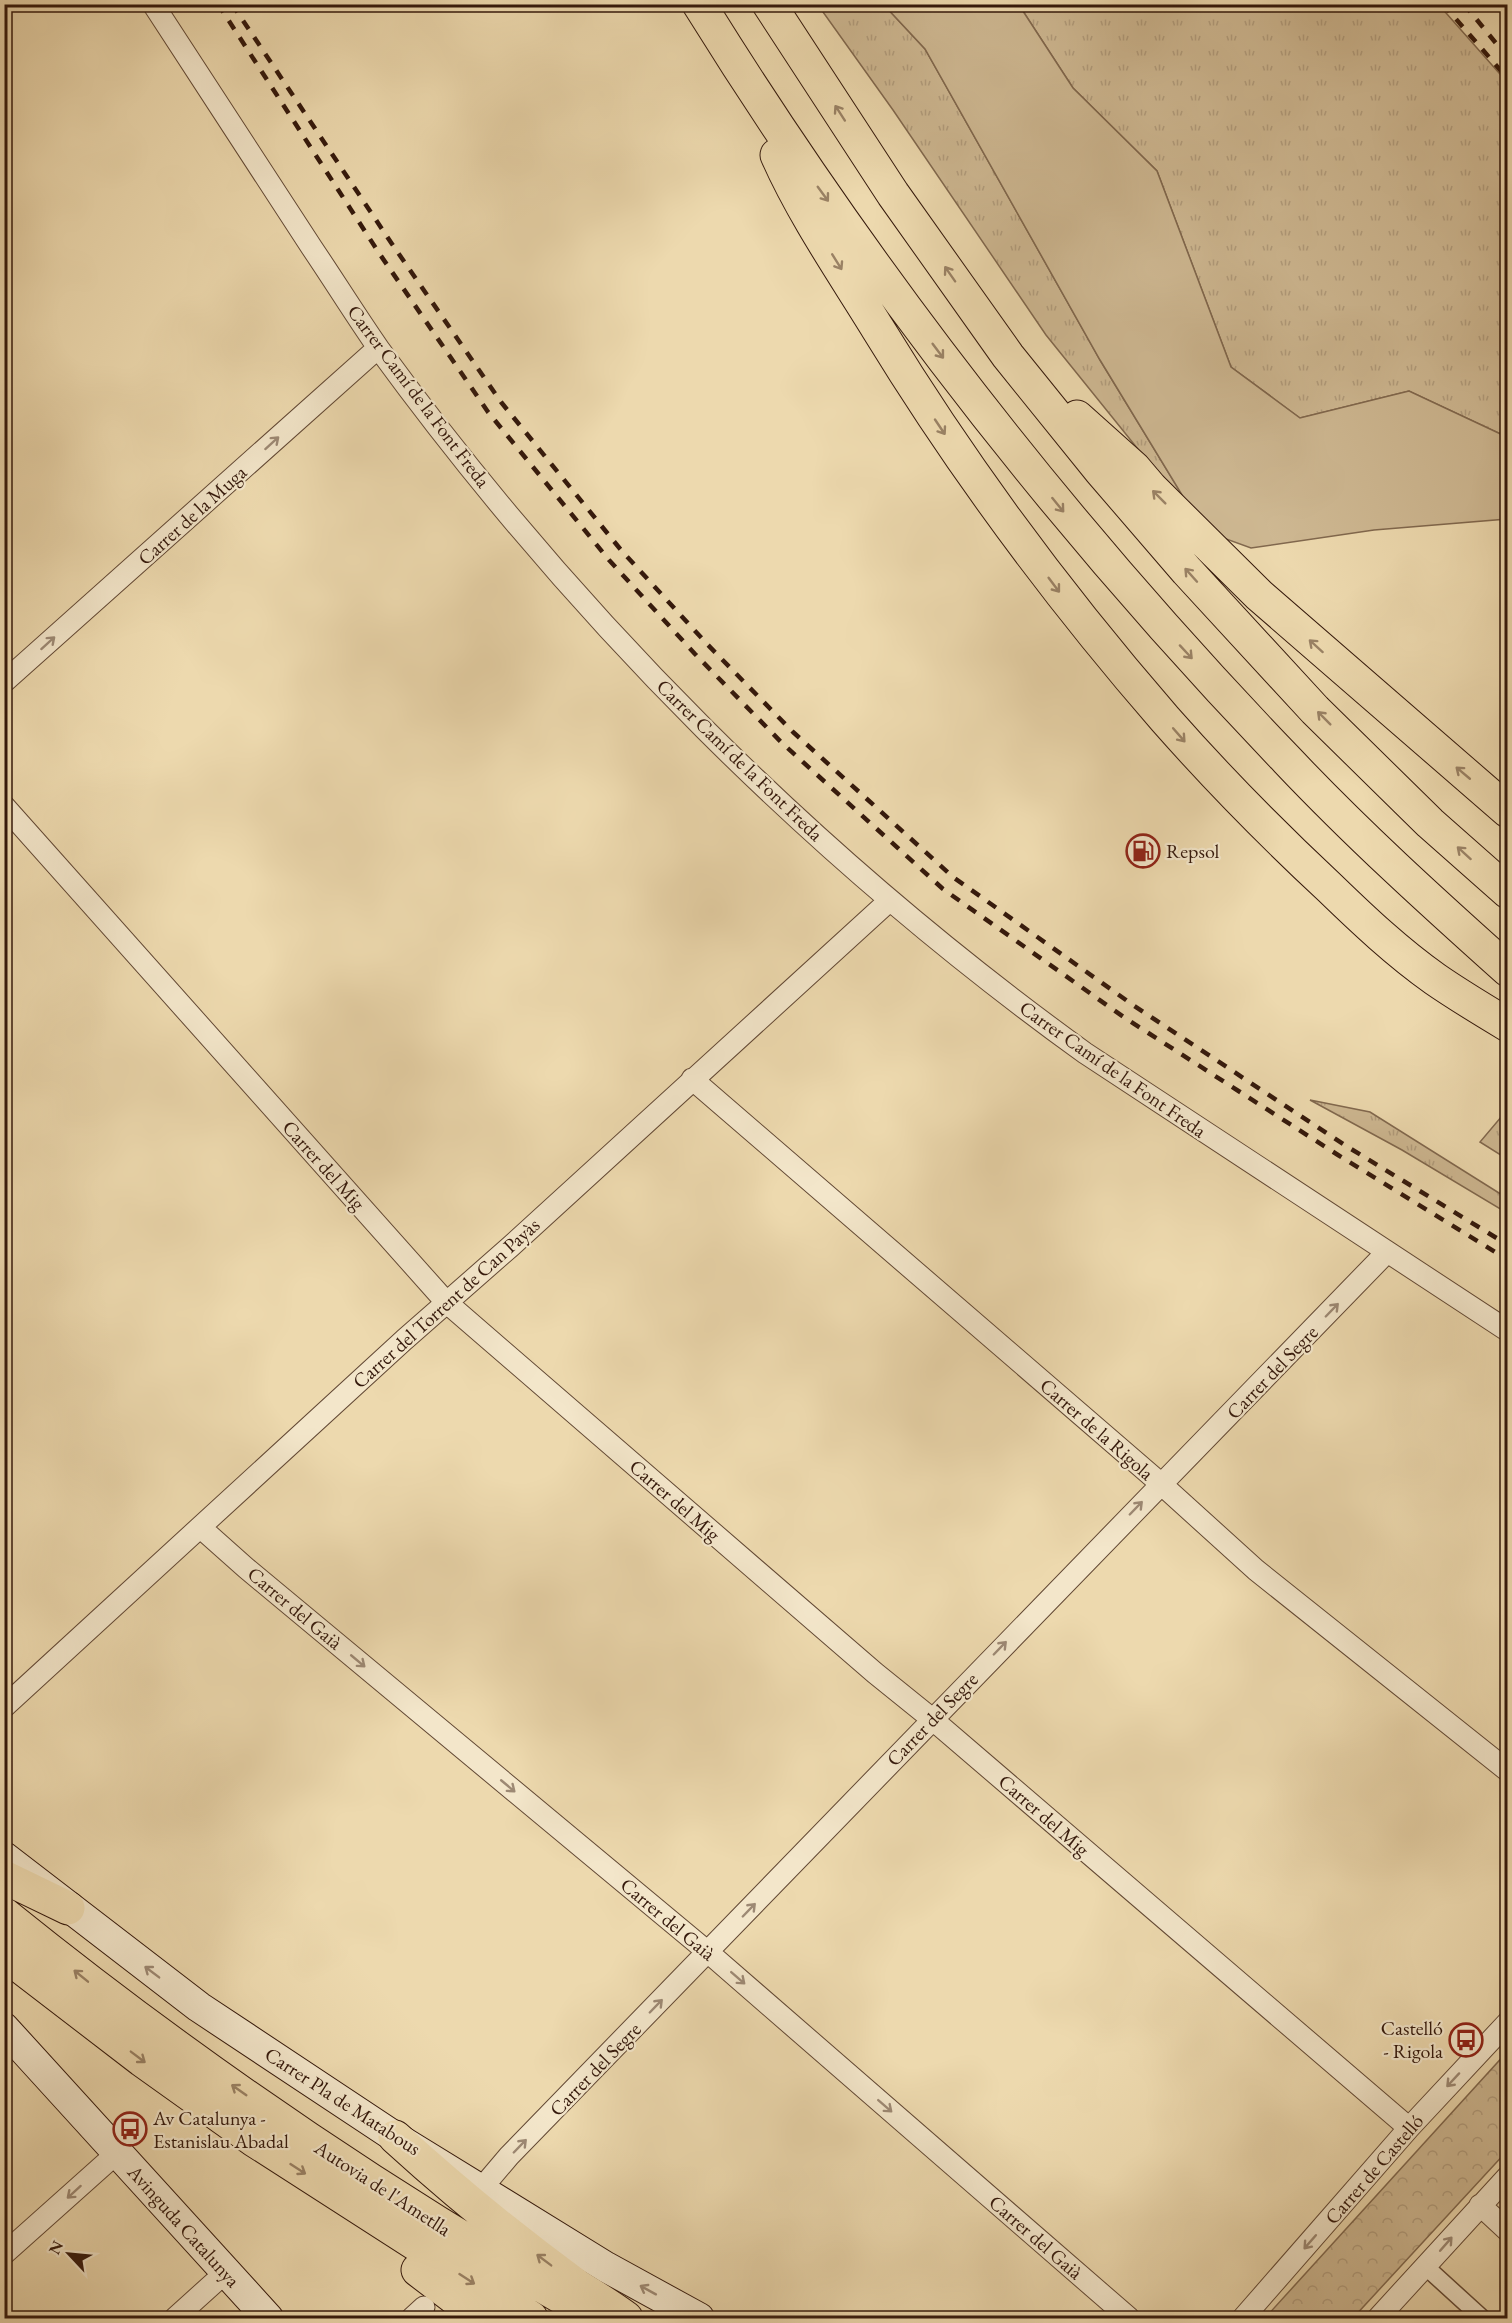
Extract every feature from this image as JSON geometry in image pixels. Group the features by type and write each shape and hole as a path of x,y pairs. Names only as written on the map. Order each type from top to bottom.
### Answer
{"highway":[{"path":"699,4 794,153 858,242 986,415 1069,518 1159,622 1287,761 1401,874 1508,970"},
{"path":"769,4 893,194 1008,356 1100,470 1187,571 1307,701 1430,823 1508,892"},
{"path":"734,61 793,191 909,380 1000,514 1060,594 1199,757 1288,849 1397,949 1434,978 1508,1025"},
{"path":"1008,356 1134,468 1151,488 1259,595 1508,811"},
{"path":"4,1877 68,1908"},
{"name":"Autovia de l'Ametlla","path":"4,1914 88,1982 340,2161 498,2262 598,2319"},
{"name":"Autovia de l'Ametlla","path":"4,1954 142,2060 254,2140 531,2319"},
{"path":"395,2136 450,2188 576,2285 626,2319"},
{"path":"348,2202 377,2235 481,2319"}],"main road":[{"name":"Carrer Pla de Matabous","path":"4,1857 199,2007 395,2136 606,2267 699,2319"},
{"name":"Avinguda Catalunya","path":"7,2034 268,2319"}],"street":[{"name":"Carrer Camí de la Font Freda","path":"153,4 378,348 520,527 587,605 708,734 889,901 1035,1017 1085,1053 1508,1331"},
{"name":"Carrer de la Muga","path":"4,682 378,348"},
{"name":"Carrer del Mig","path":"4,806 446,1302 875,1673 932,1719 1409,2128"},
{"name":"Carrer del Torrent de Can Payàs","path":"4,1707 446,1302 510,1247 889,901"},
{"name":"Carrer de la Rigola","path":"692,1079 1160,1483 1256,1570 1508,1771"},
{"name":"Carrer del Segre","path":"481,2189 509,2156 709,1953 1160,1483 1387,1252"},
{"name":"Carrer del Gaià","path":"201,1528 246,1568 709,1953 1129,2319"},
{"name":"Carrer de Castelló","path":"1243,2319 1409,2128 1508,2022"},
{"path":"4,2254 117,2153"},
{"path":"1378,2319 1508,2176"},
{"path":"1480,2205 1508,2231"},
{"path":"1426,2267 1482,2319"},
{"path":"175,2319 226,2272"}],"green space":[{"path":"818,5 884,5 925,49 1100,360 1204,531 1046,335 893,110"},
{"path":"884,5 1019,5 1073,88 1157,171 1231,367 1300,418 1409,391 1507,437 1507,519 1374,530 1251,548 1204,531 1100,360 925,49"},
{"path":"1019,5 1439,5 1507,82 1507,437 1409,391 1300,418 1231,367 1157,171 1073,88"},
{"path":"1310,1100 1370,1112 1507,1198 1507,1213 1402,1150"},
{"path":"1507,1110 1507,1159 1480,1142"},
{"path":"1507,2052 1507,2151 1353,2318 1265,2318"}],"railway":[{"path":"218,4 379,253 488,412 609,560 695,654 782,743 943,889 1125,1018 1338,1155 1508,1260"},
{"path":"232,4 392,244 501,402 621,550 707,644 793,732 953,877 1133,1005 1343,1144 1508,1245"},
{"path":"1443,4 1508,79"},
{"path":"1464,4 1508,58"}],"place":[{"name":"Repsol","path":"1143,851"},
{"name":"Castelló - Rigola","path":"1466,2040"},
{"name":"Av Catalunya - Estanislau Abadal","path":"130,2129"}]}
